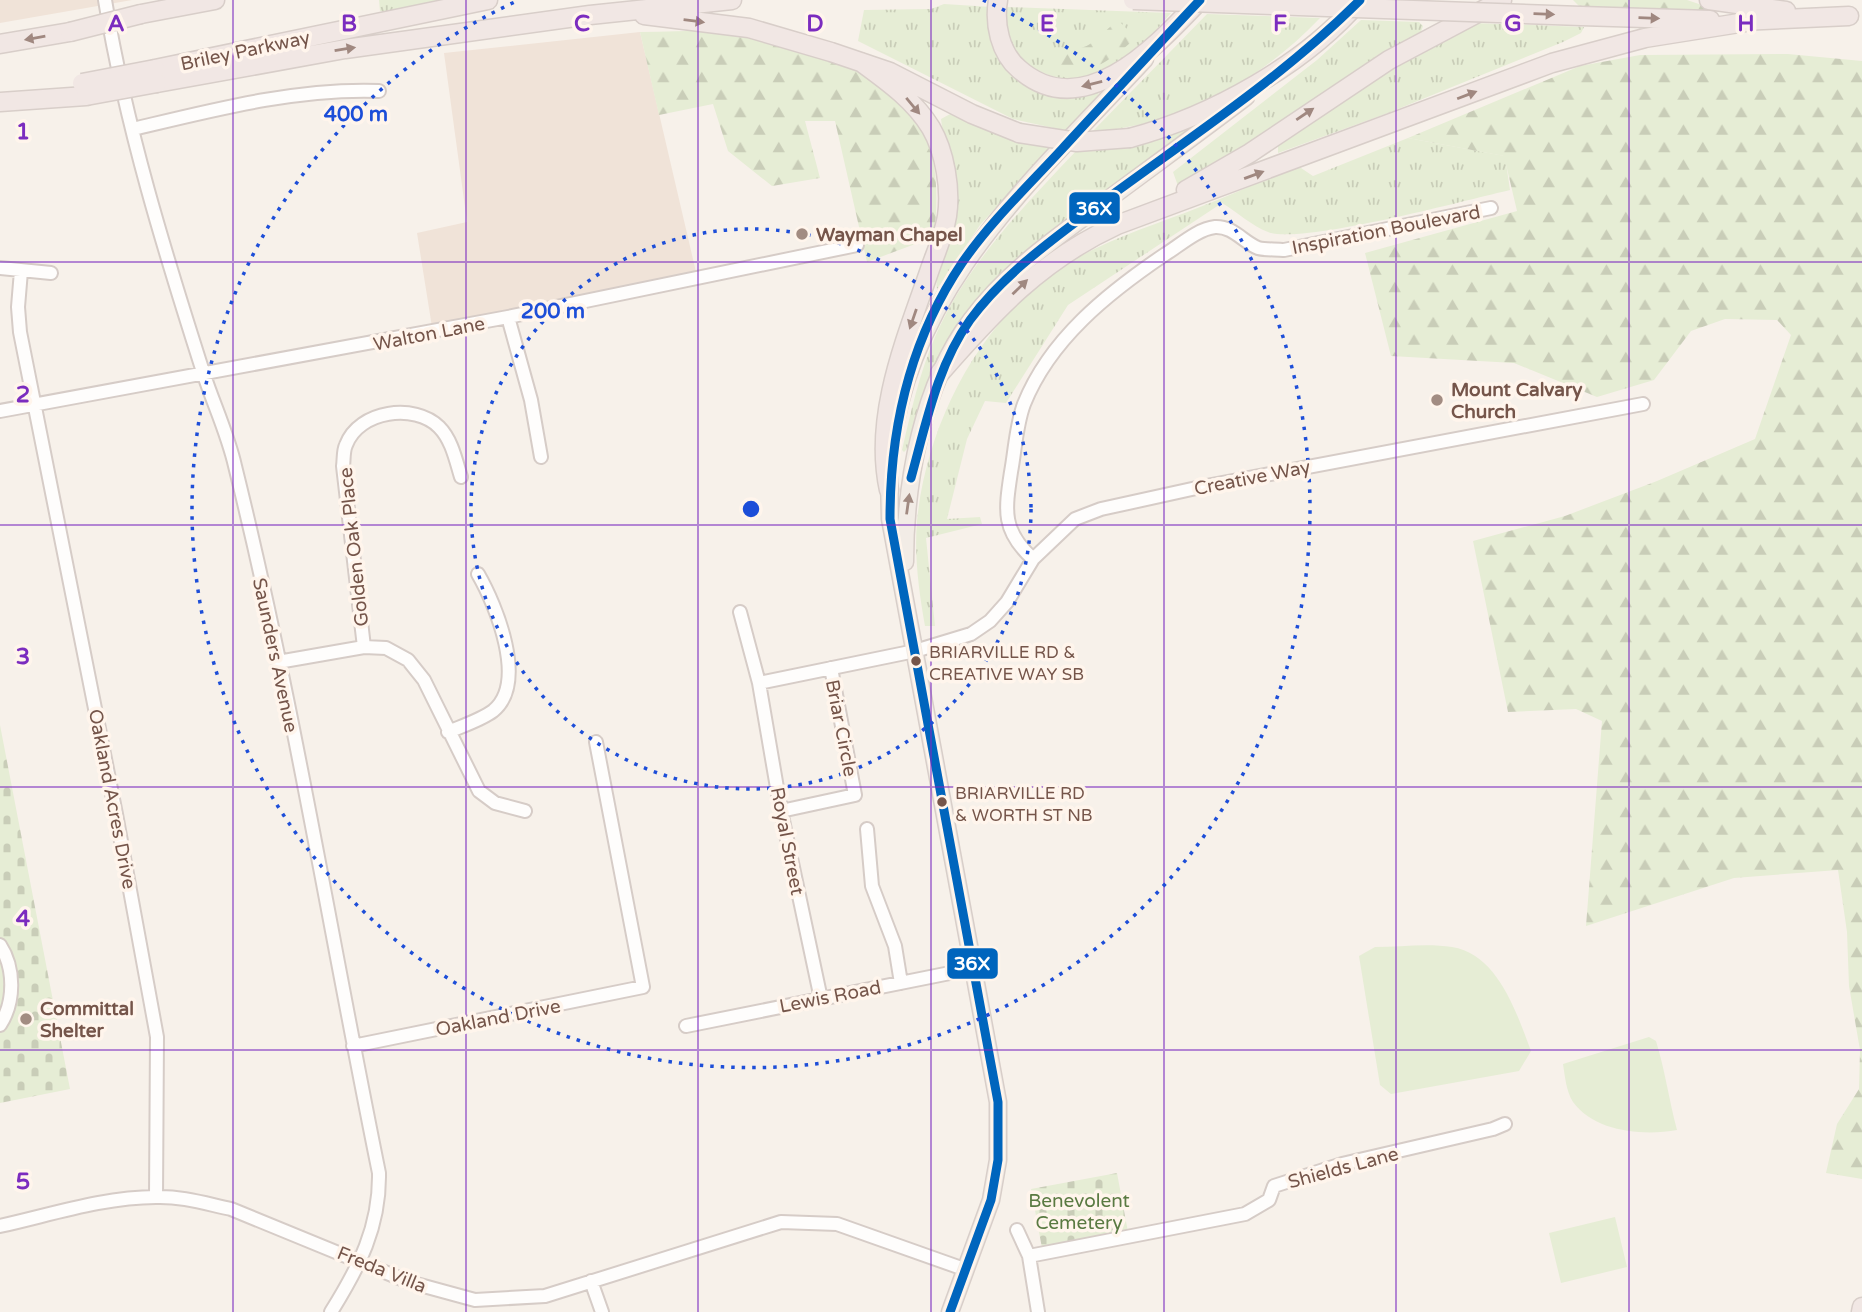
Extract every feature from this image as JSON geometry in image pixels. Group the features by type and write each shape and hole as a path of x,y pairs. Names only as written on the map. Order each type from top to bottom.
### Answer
{"highway":[{"path":"0,44 70,32 141,14 215,0"},
{"name":"Briley Parkway","path":"156,76 488,0"},
{"path":"0,102 345,49 590,15 732,0"},
{"path":"998,0 998,28 1010,58 1028,76 1052,85 1073,88 1103,81 1126,69 1168,34 1200,0"},
{"path":"1133,0 1752,21 1856,16"},
{"path":"626,12 750,27 908,79 972,114 1019,133 1077,142 1130,138 1219,103 1316,44 1360,0"},
{"path":"1144,216 1251,153 1389,60 1502,0"},
{"path":"1713,1 1856,16"},
{"path":"940,373 1027,280 1096,234 1552,63 1645,38 1752,21"},
{"path":"861,62 906,96 932,129 949,196 947,219 903,348 888,407 884,466 889,490"},
{"path":"0,94 84,90"}],"main road":[{"path":"950,1312 991,1200 998,1160 998,1102 890,519 892,445 900,404 919,349 943,295 962,263 994,223 1168,34"},
{"path":"905,596 905,524 913,465 940,373 970,320 1006,279 1049,242 1316,44"}],"street":[{"name":"Saunders Avenue","path":"105,0 133,130 204,376 235,463 278,662 379,1173 375,1224 362,1262 331,1312"},
{"path":"133,130 218,109 295,96 342,90 379,91"},
{"name":"Inspiration Boulevard","path":"1032,559 1017,545 1008,526 1007,499 1024,405 1050,358 1064,341 1086,315 1133,276 1198,233 1216,228 1231,230 1258,248 1284,250 1491,208"},
{"name":"Walton Lane","path":"0,411 204,376 857,245"},
{"path":"0,268 51,273"},
{"name":"Oakland Acres Drive","path":"21,271 18,307 34,404 118,819 157,1037 156,1197"},
{"path":"508,317 531,400 541,457"},
{"name":"Creative Way","path":"760,683 915,651 971,634 990,621 1007,602 1032,559 1075,519 1101,509 1223,482 1643,404"},
{"name":"Golden Oak Place","path":"364,647 343,466 346,443 367,420 390,413 419,414 440,427 451,446 461,477"},
{"path":"448,732 493,711 507,693 510,674 506,651 488,592 478,574"},
{"name":"Royal Street","path":"740,612 760,683 781,811 821,999"},
{"path":"278,662 364,647 386,648 408,660 424,680 479,791 495,803 525,811"},
{"name":"Briar Circle","path":"781,811 855,795 831,668"},
{"name":"Oakland Drive","path":"353,1046 643,987 596,743"},
{"path":"867,829 872,886 895,946 901,983"},
{"path":"0,945 8,960 11,976 10,1000 0,1025"},
{"name":"Lewis Road","path":"685,1026 975,968"},
{"name":"Shields Lane","path":"1028,1256 1245,1214 1269,1200 1274,1186 1342,1164 1504,1124"},
{"name":"Freda Villa","path":"0,1226 82,1208 156,1197 231,1209 410,1282 475,1300 545,1296 781,1222 837,1224 964,1269"},
{"path":"1017,1230 1028,1256 1038,1312"},
{"path":"591,1281 602,1312"}],"shaded area":[{"path":"0,0 132,0 0,23"},
{"path":"640,32 696,272 432,327 417,233 467,222 444,53"}],"green space":[{"path":"379,0 459,0 389,13 380,11"},
{"path":"1573,0 1687,0 1708,7 1707,10 1581,8"},
{"path":"944,4 992,7 1011,67 1099,91 1097,99 1067,131 1013,119 858,41 864,10 931,9"},
{"path":"1006,7 1171,13 1143,46 1118,67 1091,78 1072,79 1036,70 1022,59 1012,45 1006,27"},
{"path":"1207,14 1320,18 1271,62 1216,96 1187,110 1156,120 1125,128 1092,132"},
{"path":"1361,20 1419,22 1423,26 1420,35 1230,160 1178,186 1173,172 1317,60"},
{"path":"1119,21 1130,32 1130,43 1108,60 1067,75 1051,60 1057,52 1081,48 1092,43"},
{"path":"1472,23 1584,27 1581,33 1563,42 1388,113 1278,153 1278,145 1383,72"},
{"path":"714,30 778,37 825,54 872,79 909,109 927,139 936,180 934,237 867,262 835,121 805,121 820,178 772,186 728,151 713,104 659,115 640,32"},
{"path":"1788,54 1862,61 1862,1179 1826,1173 1837,1124 1859,1089 1860,1050 1849,986 1847,932 1838,870 1734,878 1586,926 1602,721 1576,709 1508,712 1473,541 1565,516 1657,481 1755,439 1791,335 1777,320 1725,319 1691,331 1654,380 1597,397 1514,363 1391,356 1365,253 1517,211 1504,156 1408,138 1580,66 1640,55"},
{"path":"952,113 1021,142 1051,148 980,225 937,289 938,274 957,211 957,184 941,119"},
{"path":"1197,125 977,307 910,446 904,452 902,450 916,393 935,337 963,285 1017,215 1077,150 1125,148"},
{"path":"1408,138 1505,156 1510,190 1347,227 1286,234 1268,232 1222,203 1068,305 1006,403 985,401 967,439 947,519 980,517 982,524 926,538 935,626 925,626 916,534 923,483 933,446 946,409 964,374 985,342 1010,312 1037,285 1068,263 1116,239 1298,166 1313,176"},
{"path":"0,725 70,1089 0,1103"},
{"path":"1375,947 1452,947 1468,952 1482,961 1504,988 1531,1051 1519,1071 1391,1094 1380,1085 1359,956"},
{"path":"1649,1037 1656,1041 1677,1130 1635,1132 1607,1126 1582,1112 1569,1093 1563,1064"},
{"name":"Benevolent Cemetery","path":"1117,1173 1128,1232 1042,1248 1031,1189"},
{"path":"1615,1217 1627,1267 1561,1283 1549,1233"}],"transit line":[{"name":"36X","path":"950,1312 991,1200 998,1160 998,1102 890,519 899,418 916,354 944,292 962,263 1011,204 1200,0"},
{"name":"36X","path":"911,478 934,396 949,356 984,302 1033,255 1269,80 1360,0"}],"place":[{"name":"Wayman Chapel","path":"802,234"},
{"name":"Mount Calvary Church","path":"1437,400"},
{"name":"BRIARVILLE RD & CREATIVE WAY SB","path":"916,661"},
{"name":"BRIARVILLE RD & WORTH ST NB","path":"942,802"},
{"name":"Committal Shelter","path":"26,1019"}]}
